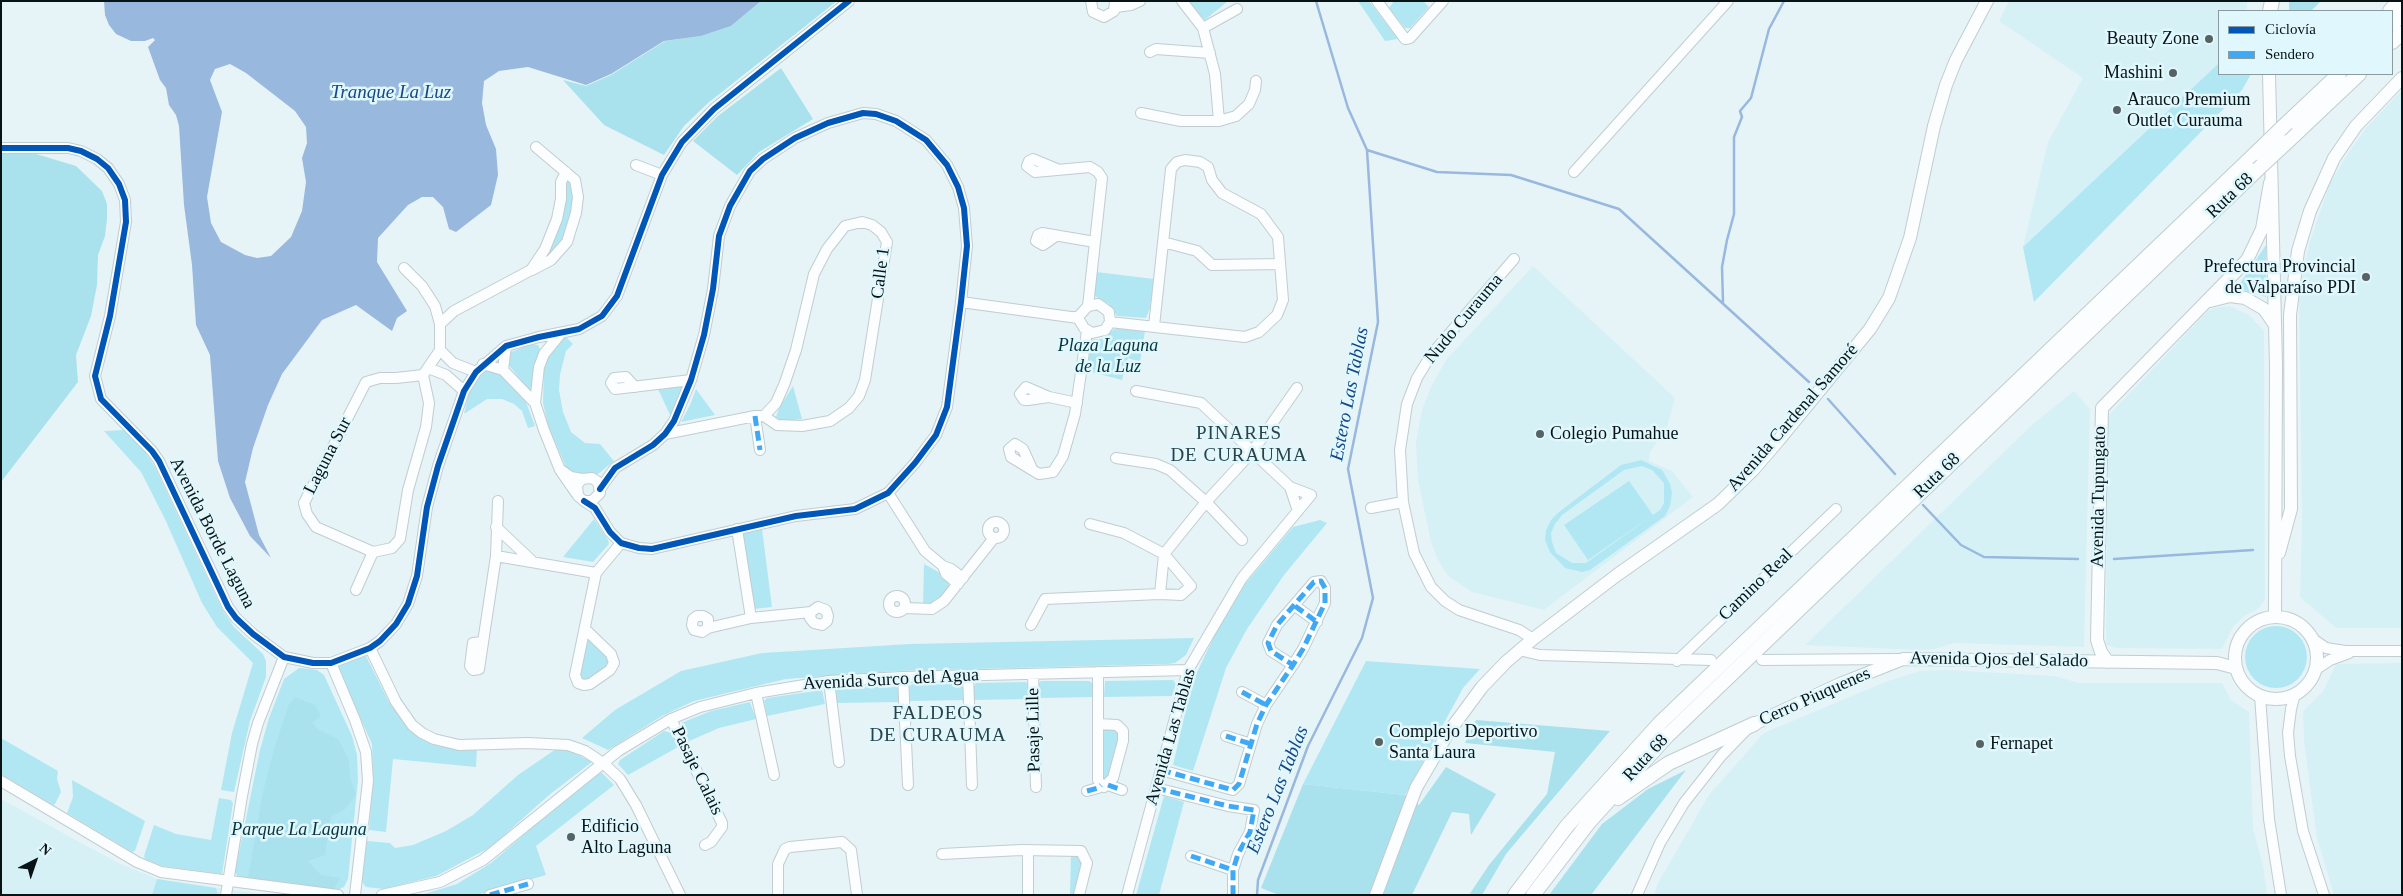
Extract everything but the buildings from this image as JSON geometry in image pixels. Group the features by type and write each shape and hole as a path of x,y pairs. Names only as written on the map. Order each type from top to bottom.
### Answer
{"highway":[{"path":"2393,20 2397,6"},
{"name":"Ruta 68","path":"1515,895 1567,826 1660,724 2338,75"},
{"name":"Ruta 68","path":"1533,895 1589,822 1647,757 1708,696 2358,75"},
{"path":"1589,822 1619,797 1658,770 1754,724"}],"main road":[{"name":"Avenida Cardenal Samoré","path":"1376,895 1416,788 1448,734 1482,687 1532,639 1617,575 1718,504 1753,470 1778,442 1870,329 1889,298 1910,238 1934,126 1946,85 1956,60 1987,1"},
{"name":"Avenida Tupungato","path":"2269,75 2270,183 2275,325 2275,616"},
{"name":"Avenida Tupungato","path":"2276,569 2291,509 2291,294 2298,252 2310,211 2325,175 2356,126 2402,78"},
{"name":"Avenida Tupungato","path":"2108,662 2097,640 2102,408 2208,302 2247,260 2256,246 2264,220 2270,183"},
{"path":"2208,302 2222,297 2245,298 2264,309 2275,325"},
{"path":"2275,616 2298,622 2313,639 2317,654 2316,670 2308,684 2295,694 2277,699 2260,696 2245,685 2236,668 2234,653 2243,632 2260,619 2275,616"},
{"name":"Avenida Ojos del Salado","path":"1903,659 2217,663 2236,668"},
{"name":"Cerro Piuquenes","path":"1754,724 1840,684 1903,659"}],"street":[{"name":"Avenida Borde Laguna","path":"1,148 68,148 81,151 97,159 108,168 125,200 126,222 110,316 95,376 101,398 152,451 159,461 228,607 236,618 264,644 284,657 304,662 331,663 370,648 396,624 412,595 417,576 427,506 438,466 464,391 480,368 506,346 539,336 579,329 595,321 613,303 662,175 682,142 705,116 850,1"},
{"path":"1091,1 1093,12 1100,17 1112,14 1116,4 1131,5 1140,1"},
{"path":"1182,1 1203,28 1215,74 1219,122"},
{"path":"1377,1 1405,39 1410,38 1443,1"},
{"path":"1574,172 1728,1"},
{"path":"1203,28 1237,9"},
{"path":"1150,52 1156,49 1210,53"},
{"path":"1141,113 1181,121 1219,122 1236,116 1249,104 1255,90 1256,81"},
{"path":"561,333 544,354 538,373 536,404 560,470 576,493 584,501 595,508 610,532 621,543 652,549 796,516 855,510 888,492 915,463 936,435 947,407 967,246 964,208 958,187 947,165 926,140 896,121 876,114 863,113 851,115 795,138 778,148 750,171 739,186 719,236 713,289 704,335 691,380 674,421 665,434 653,445 622,463 611,472 598,488 592,501 584,501"},
{"path":"440,324 454,311 551,260 567,242 576,213 578,198 575,180 536,147"},
{"path":"1110,322 1245,337 1259,332 1277,315 1283,300 1278,237 1261,214 1222,193 1212,180 1208,167 1200,162 1185,160 1177,162 1171,169 1154,326"},
{"path":"636,165 662,175"},
{"path":"1058,169 1090,167 1098,172 1102,178 1088,306 1080,316 1073,317"},
{"path":"531,270 545,249 557,219 561,199 561,182 566,172"},
{"name":"Calle 1","path":"862,222 872,225 881,232 887,242 867,372 859,396 849,408 830,421 802,426 778,425 759,416 776,403 784,385 796,350 814,274 826,250 845,226 862,222"},
{"path":"1056,236 1095,242"},
{"path":"1163,242 1197,251 1212,265 1280,264"},
{"name":"Nudo Curauma","path":"1514,259 1431,354 1417,378 1407,404 1402,428 1400,450 1402,502 1414,552 1431,587 1445,601 1460,610 1519,630 1532,639"},
{"path":"356,590 373,552 392,548 400,539 408,490 426,427 429,403 426,371 440,350 440,324 435,306 422,286 404,268"},
{"path":"961,302 1073,317 1080,319 1087,331 1077,403 1063,456 1053,472 1039,474 1032,468"},
{"path":"1087,331 1092,333 1101,332 1110,322 1109,312 1102,306 1088,306"},
{"path":"539,336 544,354"},
{"path":"503,370 506,346"},
{"path":"440,350 454,363 503,370 536,404"},
{"path":"426,371 446,375 464,391"},
{"name":"Laguna Sur","path":"373,552 316,527 307,514 304,503 366,382 426,371"},
{"path":"635,386 691,380"},
{"path":"1160,594 1164,554 1206,502 1252,452 1297,388"},
{"path":"1136,391 1201,403 1290,487 1298,511"},
{"path":"1049,397 1077,403"},
{"path":"665,434 759,416 760,450"},
{"path":"1116,458 1163,466 1206,502 1242,540"},
{"path":"560,470 571,477 588,478 598,488 610,532"},
{"path":"576,493 577,485 582,479"},
{"name":"Avenida Las Tablas","path":"1128,895 1188,670 1242,578 1311,495 1290,487"},
{"path":"888,492 925,552 943,566 946,574 960,581"},
{"path":"482,642 496,556 498,501"},
{"path":"1370,508 1402,502"},
{"name":"Camino Real","path":"1677,661 1836,509"},
{"path":"1031,625 1044,599 1160,594 1181,595 1191,586 1164,554 1124,533 1090,524"},
{"path":"496,527 531,560"},
{"path":"737,529 752,618"},
{"path":"905,608 932,609 944,602 994,538"},
{"path":"585,629 611,654 614,663 610,670 590,684 584,685 578,683 574,676 596,573 621,543"},
{"path":"496,556 531,560 596,573"},
{"path":"1162,770 1233,790 1239,784 1251,744 1266,705 1293,665 1325,604 1325,588 1321,581 1314,582 1277,625 1268,643 1271,651 1293,665"},
{"path":"1295,606 1317,622"},
{"path":"708,628 752,618 811,612"},
{"path":"2313,639 2326,648 2344,651 2402,651"},
{"path":"264,644 273,663 275,678"},
{"path":"370,648 396,702 412,725 434,739 459,745 528,743 568,745 585,751 603,763 620,779 632,798 680,895"},
{"path":"1519,650 1540,655 1677,661 1711,660"},
{"path":"2316,670 2330,660 2354,650"},
{"path":"226,895 252,744 284,657"},
{"name":"Avenida Ojos del Salado","path":"1762,660 1903,659"},
{"path":"275,678 290,666 304,662"},
{"path":"331,663 356,720 366,752 368,781 355,895"},
{"name":"Avenida Surco del Agua","path":"382,895 440,882 483,860 603,763 640,736 671,719 700,707 756,693 829,681 968,675 1188,670"},
{"path":"1098,672 1098,780 1104,785 1122,790"},
{"name":"Pasaje Lille","path":"1033,674 1036,787"},
{"path":"968,675 972,785"},
{"path":"903,677 908,785"},
{"path":"829,681 838,762"},
{"path":"1242,692 1266,705"},
{"path":"756,693 774,775"},
{"path":"2295,694 2290,709 2288,733 2290,756 2302,831 2324,895"},
{"path":"2260,696 2269,819 2281,895"},
{"name":"Pasaje Calais","path":"671,719 722,823 722,827 710,842 705,845"},
{"path":"1087,791 1104,785 1115,768 1123,740 1123,731 1117,725 1098,724"},
{"name":"Cerro Piuquenes","path":"1638,895 1660,843 1684,803 1717,761 1754,724"},
{"path":"1226,736 1251,744"},
{"path":"1,781 137,862 161,872 338,895"},
{"path":"1156,788 1228,806 1254,810 1250,832 1238,854 1233,870 1233,895"},
{"path":"778,895 778,864 785,849 842,842 852,850 857,895"},
{"path":"942,854 1028,850 1081,851 1087,863 1079,895"},
{"path":"1028,850 1028,895"},
{"path":"1191,856 1233,870"},
{"path":"490,895 528,884"}],"shaded area":[{"name":"Arauco Premium Outlet Curauma","path":"2009,1 2247,1 2247,10 2218,10 2218,64 2023,247 2048,142 2083,78 1999,21"},
{"path":"2402,90 2402,628 2336,628 2300,597 2302,524 2299,295 2309,244 2330,183 2366,128"},
{"name":"Colegio Pumahue","path":"1533,266 1675,398 1667,427 1650,452 1649,461 1672,471 1693,497 1544,610 1472,592 1448,576 1438,560 1431,542 1418,480 1416,442 1422,410 1431,387 1446,360"},
{"path":"2229,306 2249,315 2264,331 2265,600 2258,609 2244,616 2233,627 2222,649 2116,648 2106,645 2107,417 2208,311 2214,308"},
{"path":"2074,391 2090,409 2084,647 1954,643 1935,649 1918,650 1805,645 2034,423"},
{"path":"2402,663 2402,895 2334,895 2317,838 2304,741 2303,711 2324,690 2336,664"},
{"path":"1948,670 2054,676 2079,683 2222,683 2231,700 2249,712 2253,829 2263,865 2267,895 1654,895 1658,883 1709,795 1764,733 1885,682 1920,671"},
{"path":"1,799 116,862 157,879 267,895 1,895"}],"green space":[{"path":"761,1 837,1 708,103 684,126 664,155 604,125 563,80 586,86 611,75 665,41 701,36 731,26"},
{"path":"1187,1 1228,1 1205,20"},
{"path":"1358,1 1369,1 1398,39 1385,41"},
{"path":"1394,1 1423,1 1429,7 1410,28 1405,28 1389,8"},
{"path":"2289,1 2321,1 2312,10 2289,10"},
{"path":"2218,64 2218,75 2250,75 2242,90 2034,302 2023,247"},
{"path":"781,68 813,119 759,152 737,175 693,141 718,116"},
{"path":"23,150 76,166 102,191 107,204 107,219 105,236 98,255 97,285 91,316 76,355 78,382 1,482 1,151"},
{"path":"570,181 574,194 573,211 561,243 549,257 546,253 566,182"},
{"path":"2266,245 2266,297 2237,288"},
{"name":"Plaza Laguna de la Luz","path":"1096,272 1154,279 1150,308 1146,318 1117,316 1109,304 1093,295"},
{"name":"Plaza Laguna de la Luz","path":"1128,327 1145,331 1140,362 1128,358 1122,380 1084,370 1089,339 1102,339 1114,329"},
{"path":"566,337 573,344 566,351 560,375 559,390 563,412 571,432 585,443 600,444 614,461 598,474 578,474 566,467 548,425 543,403 544,367 555,345"},
{"path":"532,344 538,345 541,351 531,390 529,390 507,363 511,352"},
{"path":"489,367 499,373 526,402 535,426 528,428 522,411 514,404 502,399 487,399 464,414 468,396 475,380"},
{"path":"686,383 671,417 657,387"},
{"path":"793,386 802,419 782,421 776,417 779,408"},
{"path":"696,389 715,415 681,422 690,405"},
{"path":"124,430 145,452 155,467 223,611 234,627 263,654 266,661 266,677 250,721 234,792 221,790 232,733 253,663 217,627 202,603 165,519 141,472 104,431"},
{"path":"1641,460 1662,470 1670,484 1672,493 1670,506 1665,516 1590,570 1582,572 1565,568 1550,552 1545,540 1546,530 1551,520 1621,465","holes":["1642,466 1652,470 1664,483 1664,503 1660,510 1586,563 1572,563 1556,553 1551,533 1562,515 1624,470"]},
{"path":"1629,481 1653,515 1588,560 1564,525"},
{"path":"594,519 609,544 593,562 563,557"},
{"path":"1320,520 1327,523 1284,575 1247,629 1226,668 1193,771 1173,765 1192,683 1217,630 1246,583 1293,527"},
{"path":"762,529 772,607 754,609 742,532"},
{"path":"924,564 944,575 951,589 944,597 931,604 923,604"},
{"path":"2276,626 2288,629 2298,635 2304,645 2307,657 2304,669 2298,679 2288,685 2276,688 2264,685 2254,679 2248,669 2245,657 2248,645 2254,635 2264,629"},
{"path":"588,637 610,656 610,663 587,682 578,677"},
{"path":"1194,638 1186,655 1175,663 1168,664 897,671 786,679 694,701 662,716 608,750 582,738 615,710 681,671 762,653 910,644"},
{"path":"362,655 366,656 389,702 405,724 417,734 477,748 476,767 393,759 386,832 369,830 373,780 372,744 337,667"},
{"name":"Complejo Deportivo Santa Laura","path":"1366,661 1480,669 1463,688 1405,795 1303,784"},
{"name":"Parque La Laguna","path":"299,668 317,670 324,675 352,736 357,755 358,780 348,879 344,887 337,890 238,877 235,872 260,750 269,718 284,679"},
{"path":"1173,680 1176,684 1172,696 1104,697 1105,681"},
{"path":"1041,681 1089,681 1092,683 1093,697 1039,698 1039,683"},
{"path":"1026,682 1029,699 974,700 974,686 976,683"},
{"path":"912,684 960,684 964,687 965,700 910,701 909,687"},
{"path":"898,687 899,702 837,703 836,689 838,688"},
{"path":"822,690 825,704 767,716 764,701 767,698"},
{"name":"Parque La Laguna","path":"295,697 315,705 321,716 312,723 319,730 338,739 349,760 350,778 356,795 344,810 331,817 325,855 308,861 321,875 340,878 333,890 248,878 262,796 274,749 289,704"},
{"path":"750,702 756,719 719,728 687,742 681,723 711,711"},
{"path":"1476,720 1610,731 1506,854 1482,895 1469,895 1489,865 1547,794 1555,752 1465,743"},
{"path":"1103,728 1114,728 1119,731 1119,740 1109,779 1103,780"},
{"path":"664,731 672,733 678,747 628,775 618,764 620,760"},
{"path":"1,738 58,771 57,779 61,792 55,804 53,805 1,774"},
{"path":"556,749 569,750 592,762 549,795 491,847 436,876 384,889 366,887 364,885 362,881 367,841 390,843 395,848 413,845 446,831 473,815 518,775"},
{"path":"1446,767 1496,794 1471,835 1469,814 1452,812 1412,895 1279,895 1261,888 1303,784 1405,795 1419,805"},
{"path":"1686,770 1591,895 1549,895 1602,824 1648,789"},
{"path":"601,772 614,785 536,846 546,875 477,895 421,895 457,884 491,863 570,795"},
{"path":"72,780 145,821 135,851 132,852 67,813 73,797"},
{"path":"1164,796 1184,802 1159,895 1136,895"},
{"path":"219,798 231,800 233,803 222,874 162,866 145,859 144,856 154,825 176,834 211,840"},
{"path":"1071,854 1079,855 1083,860 1074,895 1070,895"},
{"path":"157,879 216,888 218,895 152,895"}],"water":[{"name":"Tranque La Luz","path":"104,1 761,1 731,26 701,36 664,41 611,74 586,85 528,67 499,71 484,81 482,103 486,125 496,149 498,175 491,205 456,232 449,229 443,207 433,197 422,197 408,205 378,238 377,262 407,311 397,318 392,331 356,305 322,320 282,374 268,405 253,448 245,482 259,535 271,558 250,536 230,498 218,461 210,355 196,325 192,265 184,205 179,126 176,115 169,105 166,88 160,80 148,47 155,40 153,38 145,41 131,41 116,34 109,25 105,15","holes":["230,64 246,73 295,111 306,127 307,143 302,158 306,182 302,211 291,237 271,256 257,258 245,255 221,242 211,223 207,197 222,112 210,80 215,69"]}],"waterway":[{"name":"Estero Las Tablas","path":"1257,895 1258,880 1308,746 1362,638 1373,598 1348,469 1378,322 1367,150 1348,108 1316,1"},
{"path":"1723,302 1722,267 1734,214 1734,137 1742,117 1740,111 1751,98 1769,29 1784,1"},
{"path":"1367,150 1437,172 1511,175 1619,209 1809,382"},
{"path":"1828,399 1895,474"},
{"path":"1923,505 1961,545 1984,557 2078,559"},
{"path":"2114,559 2253,550"}],"marked path":[{"path":"755,416 760,450"},
{"path":"1161,770 1233,790 1239,784 1257,724 1266,705 1293,665 1303,649 1325,603 1325,588 1321,581 1314,582 1277,625 1268,643 1271,651 1293,665"},
{"path":"1295,606 1317,622"},
{"path":"1242,692 1266,705"},
{"path":"1226,736 1251,744"},
{"path":"1087,791 1098,788 1101,785"},
{"path":"1108,785 1122,790"},
{"path":"1156,788 1228,806 1254,810 1250,832 1238,854 1233,870 1233,895"},
{"path":"1191,856 1233,870"},
{"path":"490,895 528,884"}],"cycle path":[{"path":"1,148 68,148 81,151 97,159 108,168 119,184 125,200 126,222 110,316 95,376 101,399 152,451 159,461 228,607 236,618 253,634 284,657 313,663 331,663 370,648 380,641 396,624 408,604 417,576 427,507 438,466 464,391 476,372 506,346 579,329 602,316 617,296 662,175 682,142 714,109 849,1"},
{"path":"584,501 595,508 610,532 621,543 652,549 796,516 855,509 888,493 915,463 936,435 947,407 961,302 967,246 964,208 958,187 947,165 926,140 896,121 876,114 863,113 828,123 795,138 763,159 750,171 730,206 719,236 713,289 704,335 691,380 674,421 665,434 653,445 615,468 600,489"}],"place":[{"name":"Beauty Zone","path":"2209,39"},
{"name":"Mashini","path":"2173,73"},
{"name":"Arauco Premium Outlet Curauma","path":"2117,110"},
{"name":"Prefectura Provincial de Valparaíso PDI","path":"2366,277"},
{"name":"Colegio Pumahue","path":"1540,434"},
{"name":"Complejo Deportivo Santa Laura","path":"1379,742"},
{"name":"Fernapet","path":"1980,744"},
{"name":"Edificio Alto Laguna","path":"571,837"}],"district":[{"name":"PINARES DE CURAUMA","path":"1239,445"},
{"name":"FALDEOS DE CURAUMA","path":"938,725"}]}
